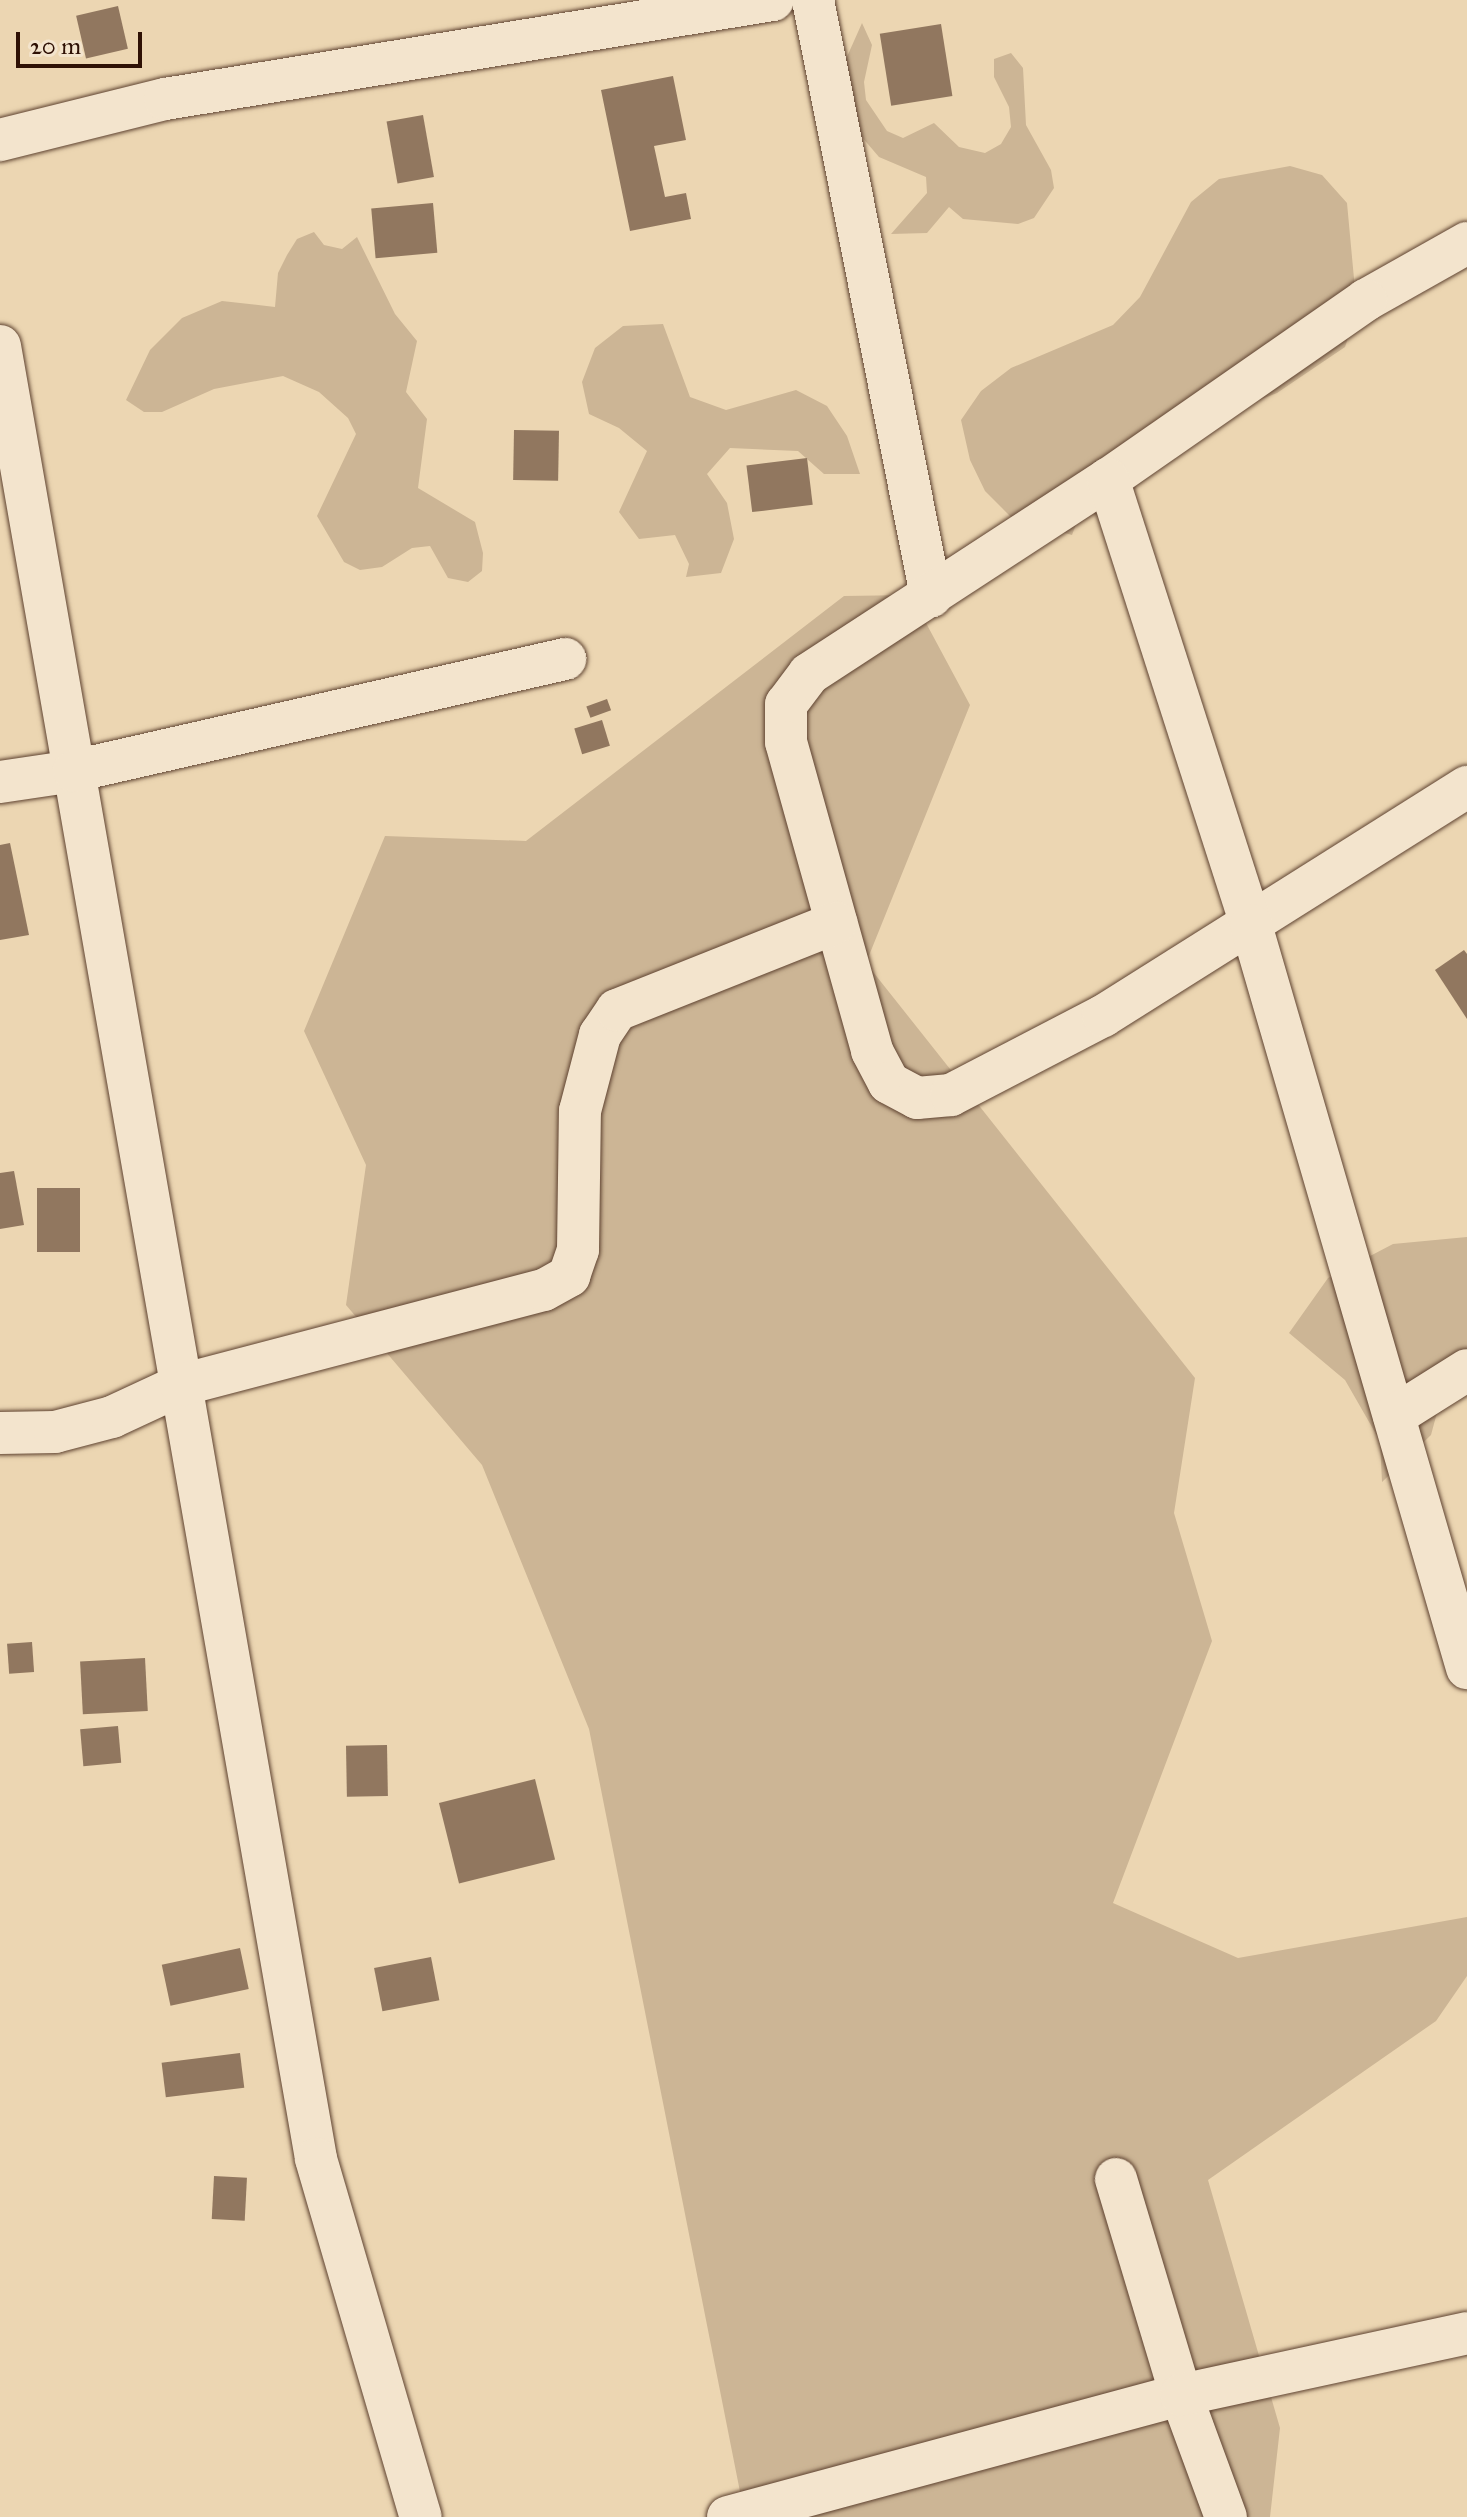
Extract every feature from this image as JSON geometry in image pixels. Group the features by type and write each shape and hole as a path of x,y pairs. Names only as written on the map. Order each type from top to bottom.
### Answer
{"street":[{"path":"0,140 181,96 773,0"},
{"path":"813,0 931,596"},
{"path":"1467,243 1366,300 1108,479 809,674 786,704 786,742 872,1051 889,1083 917,1098 951,1095 1103,1016 1467,787"},
{"path":"0,346 316,2159 421,2517"},
{"path":"1108,479 1251,925 1467,1668"},
{"path":"0,782 74,771 565,659"},
{"path":"0,1433 55,1432 112,1417 181,1385 544,1290 569,1276 578,1250 580,1111 600,1035 617,1010 836,923"},
{"path":"1394,1416 1467,1370"},
{"path":"1116,2179 1181,2395 1226,2517"},
{"path":"728,2517 1181,2395 1467,2333"}],"shaded area":[{"path":"862,23 872,45 864,82 866,100 887,131 903,138 934,123 959,147 985,153 1001,144 1011,127 1009,107 994,77 994,59 1011,53 1023,68 1026,125 1051,170 1054,188 1034,218 1018,224 963,219 949,207 927,233 891,234 927,193 926,177 879,157 855,129 846,59"},
{"path":"1290,166 1322,175 1347,203 1357,311 1345,347 1277,393 1207,420 1084,503 1072,535 1012,518 985,491 970,460 961,420 981,391 1011,368 1113,325 1140,297 1191,202 1219,179"},
{"path":"314,232 324,245 342,249 357,237 395,314 417,341 406,392 427,419 418,488 475,522 483,553 482,571 468,582 448,578 430,546 412,548 382,567 360,570 344,562 317,516 356,434 348,418 319,392 283,376 214,389 162,412 144,412 126,400 150,350 182,318 222,301 275,307 278,273 287,255 297,239"},
{"path":"663,324 690,397 726,410 796,390 827,406 847,436 860,474 824,474 798,451 730,448 707,474 727,503 734,539 721,573 686,577 689,564 675,535 639,539 619,512 647,451 619,428 589,414 582,382 595,348 623,326"},
{"path":"911,595 970,705 866,963 1195,1378 1174,1513 1212,1641 1113,1903 1238,1958 1467,1917 1467,1976 1436,2021 1208,2180 1280,2428 1270,2517 745,2517 589,1729 482,1465 346,1305 366,1165 304,1031 385,836 526,841 844,596"},
{"path":"1467,1237 1467,1350 1449,1368 1431,1435 1382,1482 1380,1441 1345,1380 1289,1333 1328,1278 1393,1244"}],"building":[{"path":"118,6 128,49 86,59 76,16"},
{"path":"941,24 952,96 891,106 880,34"},
{"path":"673,76 686,140 654,146 665,197 686,193 691,219 630,231 601,90"},
{"path":"423,115 434,177 398,183 387,121"},
{"path":"433,203 437,253 376,258 371,208"},
{"path":"514,430 559,431 558,481 513,480"},
{"path":"807,458 813,505 752,512 746,465"},
{"path":"607,699 611,710 590,718 586,707"},
{"path":"602,720 610,746 582,754 574,728"},
{"path":"10,843 29,935 0,940 0,845"},
{"path":"1464,950 1467,954 1467,1019 1435,970"},
{"path":"14,1171 24,1225 0,1229 0,1173"},
{"path":"37,1188 80,1188 80,1252 37,1252"},
{"path":"32,1642 34,1672 9,1674 7,1644"},
{"path":"145,1658 148,1711 83,1714 80,1661"},
{"path":"118,1726 121,1763 83,1766 80,1729"},
{"path":"387,1745 388,1796 347,1797 346,1746"},
{"path":"535,1779 555,1860 459,1883 439,1803"},
{"path":"240,1948 249,1989 170,2006 162,1965"},
{"path":"431,1957 439,2000 382,2011 374,1968"},
{"path":"240,2053 244,2088 166,2097 162,2063"},
{"path":"214,2176 247,2178 245,2221 212,2219"}]}
